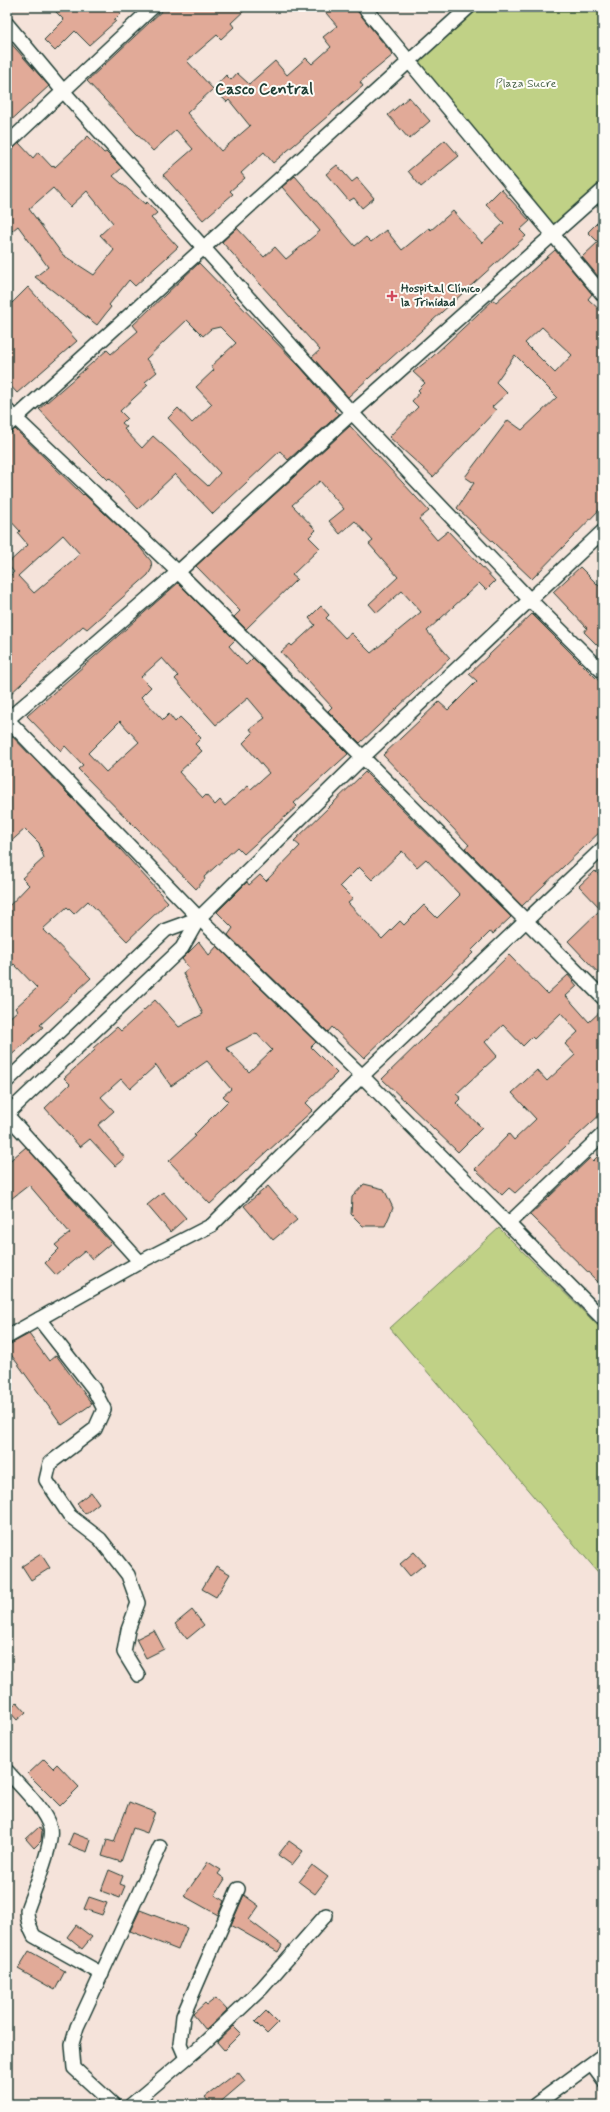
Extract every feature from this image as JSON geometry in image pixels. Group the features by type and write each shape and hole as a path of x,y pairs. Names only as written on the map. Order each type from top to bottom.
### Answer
{"street":[{"path":"7,144 152,7"},
{"path":"364,7 552,237 603,295"},
{"path":"469,7 204,246 10,418 178,572 603,998"},
{"path":"7,24 64,91 352,413 530,600 603,672"},
{"path":"603,190 552,237 352,413 178,572 7,720 199,918 362,1076 603,1319"},
{"path":"140,1262 7,1115 182,948 199,918 362,758 603,531"},
{"path":"7,1337 140,1262 212,1224 362,1076 603,848"},
{"path":"7,1081 166,930 199,918"},
{"path":"508,1224 603,1134"},
{"path":"39,1319 94,1388 104,1409 95,1429 50,1463 46,1480 70,1516 100,1539 128,1576 138,1604 128,1630 124,1652 138,1675"},
{"path":"7,1772 43,1814 50,1828 50,1841 27,1910 27,1918 31,1931 34,1936 102,1974"},
{"path":"114,2105 74,2068 72,2060 74,2035 160,1847"},
{"path":"186,2058 180,2044 183,2016 238,1889"},
{"path":"131,2105 186,2058 262,1988 326,1915"},
{"path":"535,2105 603,2056"},
{"path":"592,2065 603,2080"}],"green space":[{"name":"Plaza Sucre","path":"469,7 603,7 603,190 552,237 409,61"},
{"path":"499,1228 603,1331 603,1578 390,1328"}],"building":[{"path":"51,7 127,7 114,20 116,21 89,45 75,31 55,51 44,40 64,20"},
{"path":"166,7 248,7 231,23 234,27 221,39 217,35 187,61 213,89 226,75 231,80 237,73 249,84 275,61 287,75 306,58 312,64 331,47 323,37 337,26 321,7 356,7 358,12 393,55 360,82 363,86 273,163 264,152 241,173 245,178 230,191 233,194 203,220 163,175 193,149 176,130 153,151 87,81","holes":["213,89 227,102 229,100 250,126 221,151 187,113"]},
{"path":"7,39 49,86 7,124"},
{"path":"409,97 430,121 409,139 388,115"},
{"path":"88,136 104,153 106,152 122,168 113,176 145,204 147,202 157,213 151,218 178,247 135,286 129,280 109,305 111,307 97,325 35,277 48,267 18,226 7,235 7,152 12,150 19,143 33,158 38,152 52,167 54,165 55,167","holes":["53,188 70,207 87,191 113,223 100,235 114,250 94,275 63,255 29,209"]},
{"path":"445,140 459,156 421,187 408,171"},
{"path":"337,165 352,182 357,178 374,198 362,208 354,198 349,201 326,174"},
{"path":"295,176 355,246 366,237 371,242 386,230 402,250 429,228 431,230 453,211 482,243 504,223 486,204 501,189 530,221 520,230 526,236 348,397 312,357 320,350 222,242 237,228 264,257 275,247 286,259 320,231 282,187"},
{"path":"603,217 603,282 582,257 598,242 588,232"},
{"path":"555,250 592,294 588,299 603,313 603,506 532,579 457,508 474,483 465,477 508,420 522,430 557,397 515,355 496,382 507,393 492,407 496,410 433,477 389,437 418,407 412,401 420,392 418,390 425,383 413,372 432,357 493,300 496,302","holes":["542,327 572,355 555,373 525,343"]},
{"path":"199,263 301,368 336,408 334,410 339,414 288,460 280,451 213,514 175,474 138,509 109,478 107,480 77,450 39,409 107,350 111,354 138,331 133,325","holes":["187,320 203,336 211,329 220,327 236,343 211,366 214,370 196,387 212,404 192,423 178,408 168,418 220,473 208,486 153,436 142,448 124,429 127,427 122,423 127,418 120,411 148,385 145,382 157,372 146,359"]},
{"path":"28,287 77,341 17,393 7,382 7,308"},
{"path":"350,426 429,511 419,519 437,540 448,531 495,581 486,590 479,583 427,631 450,658 360,743 328,711 332,707 281,652 290,644 292,646 315,625 309,618 321,606 329,615 326,618 345,638 351,633 371,653 421,612 402,591 377,613 369,604 398,577 369,544 373,541 355,521 340,534 329,521 344,509 320,481 292,505 316,530 309,537 320,548 292,575 297,579 246,629 234,617 240,611 196,566"},
{"path":"15,429 83,495 84,494 138,545 151,561 152,568 148,575 87,629 83,626 7,697 7,579 14,572 7,564 28,545 18,533 20,531 7,517 7,437","holes":["63,535 80,554 34,593 18,576"]},
{"path":"580,567 603,590 603,651 584,632 587,628 553,592"},
{"path":"178,583 235,640 229,646 246,665 253,658 348,754 294,803 297,806 244,854 237,847 204,877 205,879 196,889 78,769 83,765 65,746 61,751 27,716","holes":["162,658 178,676 175,679 216,725 248,698 265,718 250,729 253,733 243,743 269,773 251,789 248,786 225,806 220,800 215,805 206,795 203,798 179,772 202,751 195,744 201,738 180,717 175,722 169,714 163,720 141,697 151,687 141,677","120,721 139,742 106,772 88,753"]},
{"path":"532,614 603,685 603,829 522,906 465,848 469,845 383,755 439,702 448,710 477,681 469,674"},
{"path":"7,731 102,829 168,902 127,941 88,901 74,914 67,907 43,929 91,978 40,1025 43,1027 7,1059 7,1020 17,1011 15,1008 37,988 14,964 7,970 7,908 29,885 22,878 44,858 39,843 25,829 7,845"},
{"path":"365,772 511,917 493,934 490,932 471,951 473,953 364,1058 332,1027 328,1032 228,935 233,928 217,912 247,882 249,885 260,875 266,881 300,846 294,841","holes":["402,851 417,867 426,859 460,895 437,918 424,905 404,925 400,921 382,939 348,903 353,899 340,886 359,867 372,880"]},
{"path":"595,871 603,879 603,978 568,941 601,909 579,886"},
{"path":"199,942 209,955 217,946 316,1042 311,1047 337,1073 306,1103 313,1110 210,1204 169,1161 196,1136 194,1135 228,1101 223,1096 231,1089 207,1061 171,1086 156,1065 130,1089 121,1079 101,1097 114,1111 98,1125 125,1158 115,1166 90,1139 80,1147 45,1108 70,1084 64,1078 95,1050 93,1048 117,1027 121,1031 155,1000 179,1027 203,1014 183,973 189,968 182,959","holes":["256,1033 272,1050 249,1072 226,1048"]},
{"path":"509,955 547,994 568,975 577,986 566,996 589,1022 603,1009 603,1112 515,1193 509,1188 502,1195 475,1169 509,1134 514,1140 536,1119 512,1093 537,1070 547,1081 575,1055 565,1044 578,1032 561,1013 534,1039 532,1037 523,1046 503,1025 485,1042 497,1056 456,1094 461,1098 456,1103 482,1128 458,1152 382,1079"},
{"path":"26,1147 111,1243 92,1259 85,1251 56,1275 45,1263 59,1249 55,1245 70,1233 29,1185 7,1202 7,1163"},
{"path":"603,1151 603,1287 530,1215 590,1158 593,1161"},
{"path":"364,1184 384,1189 393,1208 385,1226 363,1226 351,1214 352,1197"},
{"path":"268,1186 297,1220 273,1240 244,1206"},
{"path":"163,1192 186,1218 170,1232 147,1205"},
{"path":"29,1334 49,1361 56,1355 92,1404 62,1425 7,1349 7,1346"},
{"path":"91,1492 99,1503 85,1514 77,1503"},
{"path":"414,1552 425,1564 410,1576 400,1564"},
{"path":"41,1554 50,1568 31,1580 22,1566"},
{"path":"216,1566 230,1574 216,1597 202,1589"},
{"path":"192,1610 204,1625 187,1639 175,1624"},
{"path":"154,1630 164,1649 146,1658 136,1639"},
{"path":"17,1702 26,1712 17,1720 8,1710"},
{"path":"44,1759 53,1768 57,1764 79,1787 60,1806 28,1774"},
{"path":"129,1802 155,1812 147,1833 133,1828 121,1862 102,1856 107,1840 114,1842"},
{"path":"39,1827 42,1831 41,1841 34,1848 26,1839"},
{"path":"73,1833 91,1840 87,1852 68,1845"},
{"path":"289,1841 303,1851 292,1865 278,1855"},
{"path":"208,1862 221,1870 218,1874 225,1879 215,1895 224,1901 218,1915 184,1896"},
{"path":"312,1865 328,1877 315,1894 299,1882"},
{"path":"109,1870 123,1876 120,1884 125,1886 120,1898 101,1891"},
{"path":"244,1895 259,1906 249,1920 282,1945 278,1952 231,1925"},
{"path":"89,1897 107,1903 102,1915 84,1909"},
{"path":"140,1910 187,1928 178,1950 130,1931"},
{"path":"76,1925 92,1937 82,1949 67,1937"},
{"path":"29,1951 65,1971 55,1990 18,1969"},
{"path":"216,1998 227,2010 206,2030 193,2014 205,2003 207,2005"},
{"path":"266,2011 278,2023 267,2034 255,2022"},
{"path":"234,2026 241,2033 224,2050 217,2042"},
{"path":"238,2072 245,2081 217,2105 211,2105 205,2097"}],"place":[{"name":"Hospital Clínico la Trinidad","path":"392,296"}],"district":[{"name":"Casco Central","path":"264,89"}]}
